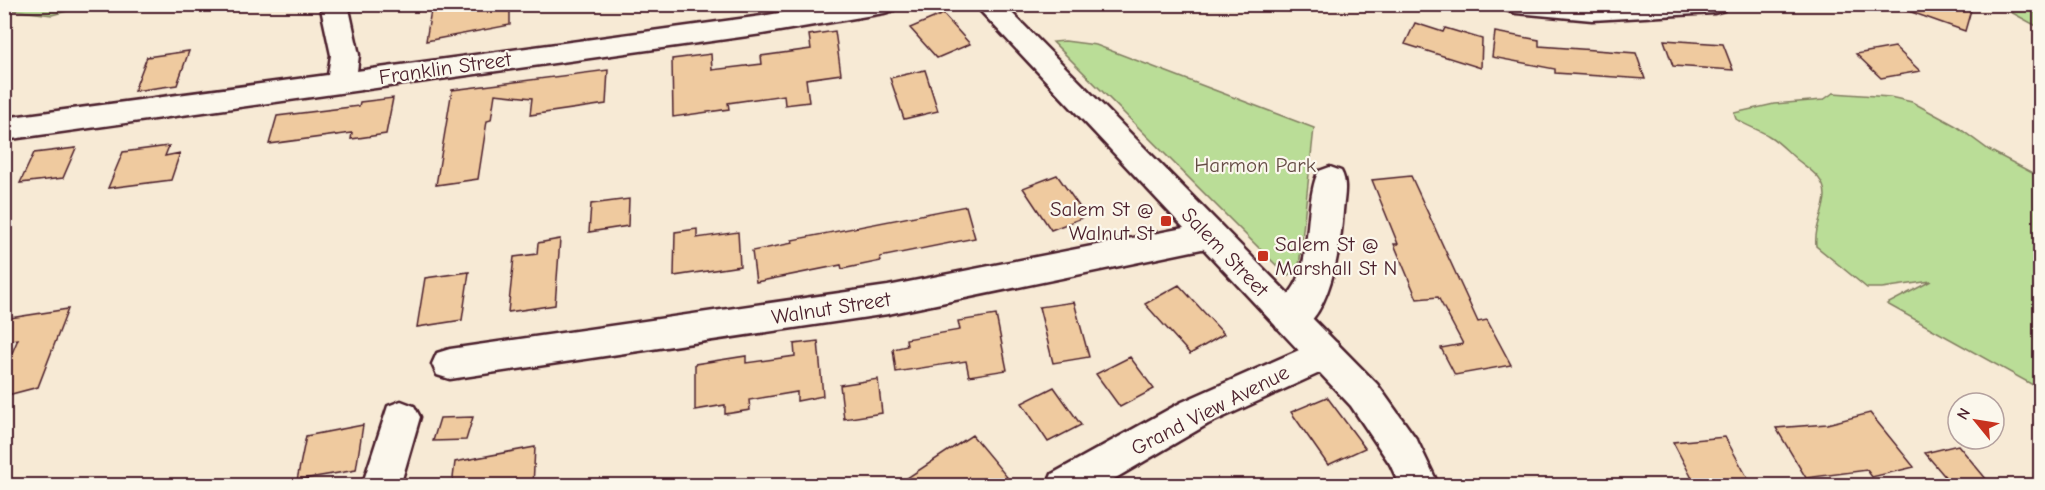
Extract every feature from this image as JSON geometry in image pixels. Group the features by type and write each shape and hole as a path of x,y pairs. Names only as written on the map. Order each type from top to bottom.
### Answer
{"street":[{"path":"334,4 345,55 340,83"},
{"name":"Franklin Street","path":"4,129 762,25 884,4"},
{"name":"Salem Street","path":"987,4 1378,412 1404,452 1420,486"},
{"path":"1516,4 1592,11 1714,4"},
{"path":"1289,318 1308,301 1317,281 1330,179"},
{"name":"Walnut Street","path":"450,364 888,300 1209,236"},
{"name":"Grand View Avenue","path":"1066,486 1195,413 1324,354"},
{"path":"381,486 401,417"}],"green space":[{"path":"5,4 90,5 52,15 5,9"},
{"path":"1998,5 2040,5 2040,28"},
{"name":"Harmon Park","path":"1065,41 1096,45 1314,128 1299,267 1287,276 1053,42"},
{"path":"1833,93 1890,97 1912,102 1956,126 1989,150 2040,177 2040,389 1887,304 1931,281 1867,288 1816,246 1816,233 1825,196 1822,183 1814,173 1776,141 1736,119 1734,113 1774,104 1823,100"}],"building":[{"path":"432,4 510,4 510,25 426,41"},
{"path":"1901,4 1954,4 1971,10 1965,31 1900,8"},
{"path":"943,14 970,44 937,58 910,28"},
{"path":"1415,23 1443,32 1445,28 1482,39 1481,68 1405,44"},
{"path":"835,31 841,74 806,79 809,102 785,105 784,95 728,103 729,109 673,117 672,59 711,54 712,70 762,64 761,56 811,49 809,35"},
{"path":"1495,32 1539,40 1539,46 1636,53 1645,79 1555,73 1555,69 1492,57"},
{"path":"1664,40 1723,44 1733,70 1673,66"},
{"path":"1895,47 1920,71 1881,78 1856,54"},
{"path":"189,51 177,85 134,91 147,57"},
{"path":"608,70 606,104 530,115 532,98 495,94 491,120 487,121 478,179 436,185 452,90"},
{"path":"925,70 938,111 904,119 890,78"},
{"path":"393,98 386,134 351,139 352,133 269,144 277,116 359,106 360,102"},
{"path":"169,146 165,156 180,153 171,180 108,188 123,152"},
{"path":"76,148 63,178 20,183 34,153"},
{"path":"1057,175 1081,209 1077,211 1082,218 1051,230 1023,188"},
{"path":"1411,176 1478,322 1487,320 1511,365 1455,375 1441,348 1463,344 1438,297 1417,299 1394,244 1398,244 1372,180"},
{"path":"629,199 628,226 589,232 591,204"},
{"path":"966,206 975,238 880,257 881,261 842,269 841,265 756,282 752,251 793,243 792,240"},
{"path":"697,229 697,238 738,232 740,266 674,276 675,232"},
{"path":"560,239 555,305 508,312 514,257 537,254 538,243"},
{"path":"469,272 462,320 417,327 425,278"},
{"path":"1179,285 1224,334 1190,354 1145,304"},
{"path":"1074,302 1089,357 1053,363 1039,307"},
{"path":"68,309 38,387 4,396 4,372 18,339 4,341 4,332 10,318"},
{"path":"996,315 1007,370 969,376 966,361 896,372 893,349 907,346 906,339 960,330 958,321"},
{"path":"818,341 823,396 797,401 797,392 749,400 750,410 725,414 725,405 695,410 695,364 746,356 746,363 795,356 794,344"},
{"path":"1130,357 1154,389 1120,407 1096,374"},
{"path":"878,379 882,413 844,419 840,385"},
{"path":"1054,387 1081,425 1048,442 1022,403"},
{"path":"1327,397 1365,448 1328,465 1291,412"},
{"path":"1870,413 1914,467 1872,477 1867,470 1806,478 1776,428 1827,424"},
{"path":"473,417 466,440 433,441 440,418"},
{"path":"363,425 356,470 297,480 306,436"},
{"path":"972,435 1007,477 995,486 895,486"},
{"path":"1725,437 1752,486 1696,486 1673,442"},
{"path":"535,447 533,486 452,486 455,462"},
{"path":"1946,448 1946,451 1963,451 1992,486 1953,486 1925,453"}],"place":[{"name":"Salem St @ Walnut St","path":"1166,221"},
{"name":"Salem St @ Marshall St N","path":"1263,256"}]}
